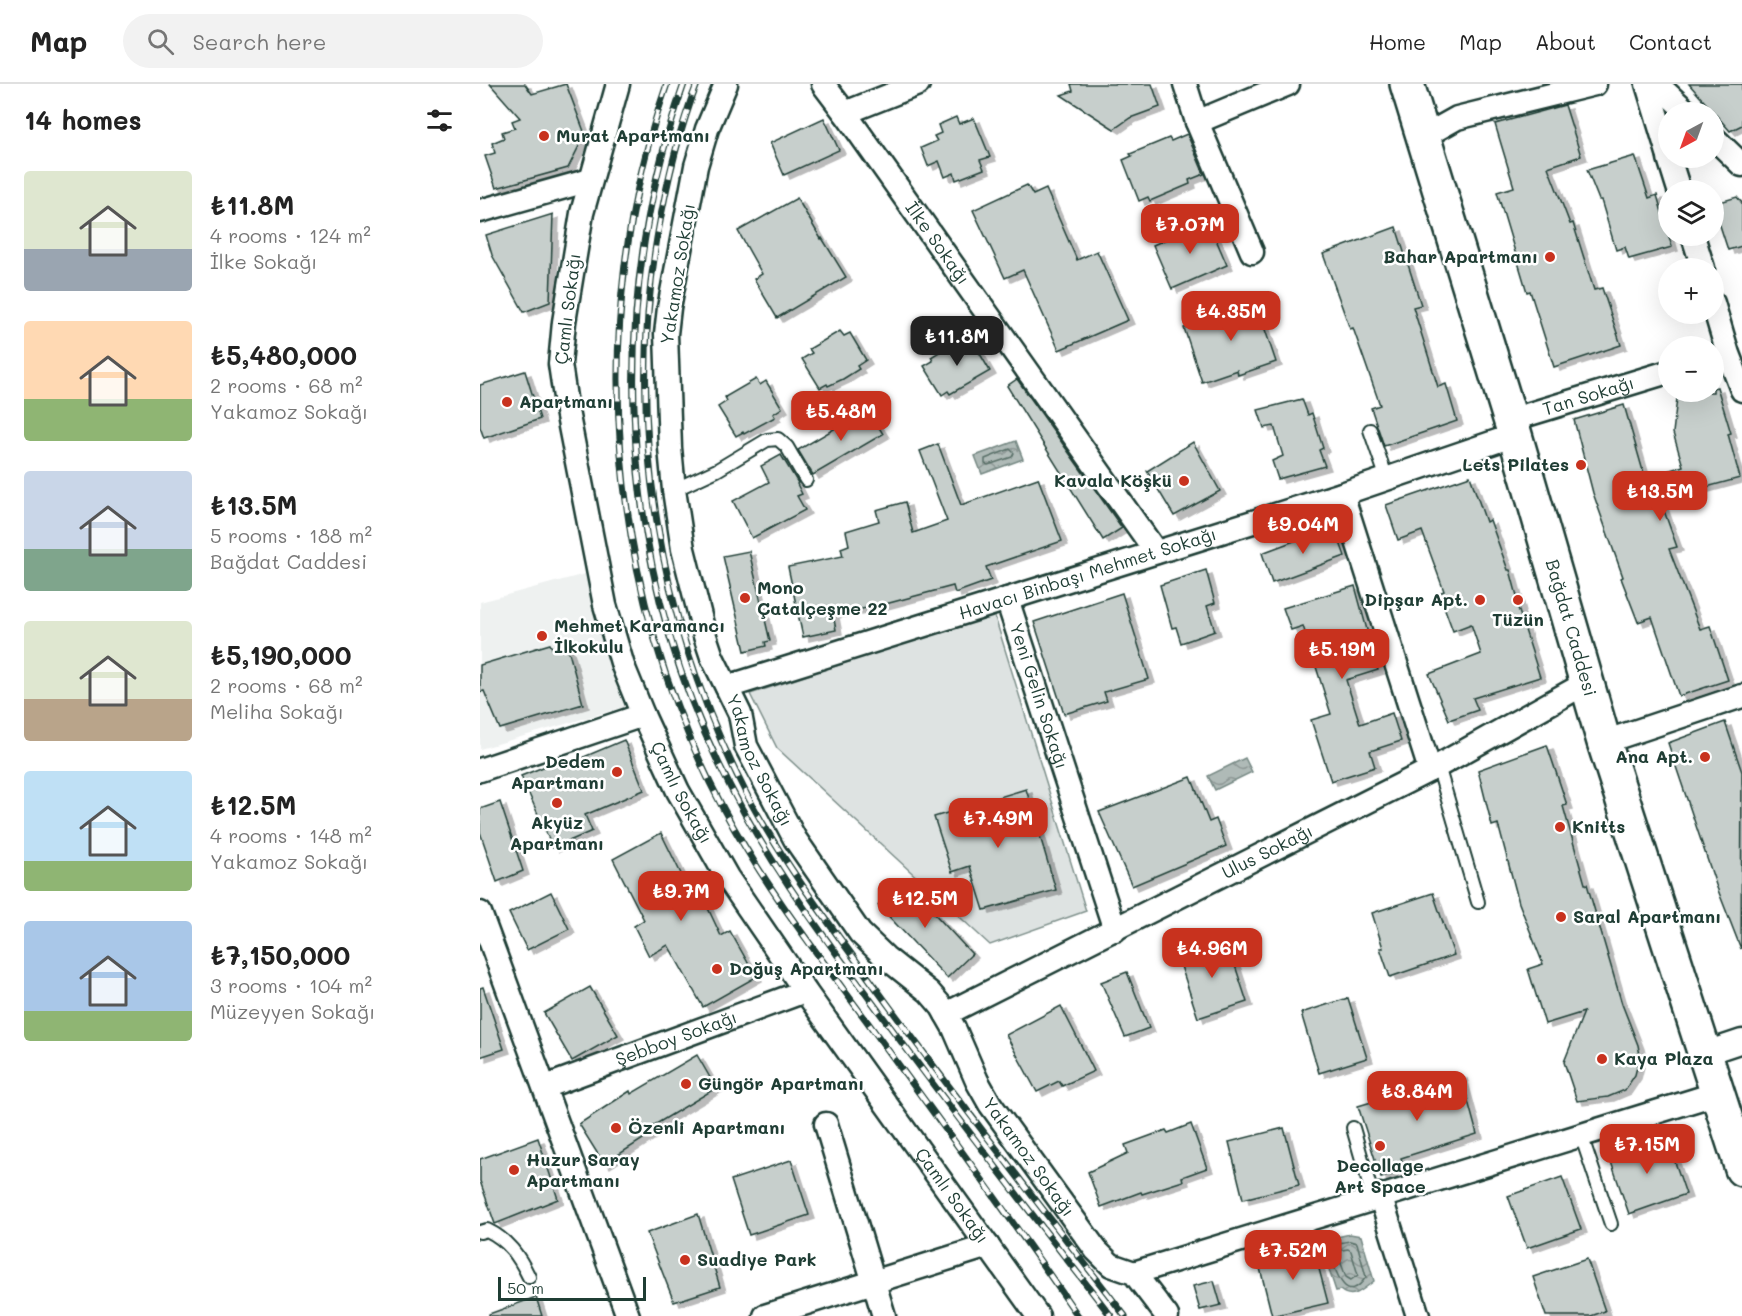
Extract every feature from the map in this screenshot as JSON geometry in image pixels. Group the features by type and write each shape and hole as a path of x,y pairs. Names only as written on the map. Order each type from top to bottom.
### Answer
{"main road":[{"name":"Bağdat Caddesi","path":"1407,84 1512,427 1604,742 1742,1169"}],"street":[{"name":"Çamlı Sokağı","path":"618,84 579,226 561,346 561,373 608,618 623,666 678,791 743,903 1038,1316"},
{"name":"Yakamoz Sokağı","path":"726,84 707,129 696,166 669,308 666,362 674,490 683,549 705,636 740,714 746,746 790,831 807,858 860,933 885,957 926,990 946,1014 980,1086 1015,1141 1101,1256 1114,1266 1134,1272"},
{"name":"İlke Sokağı","path":"823,84 1156,552"},
{"path":"845,112 918,84"},
{"path":"1185,84 1197,122 1252,252"},
{"path":"1197,122 1288,84"},
{"path":"1423,137 1457,118 1595,84"},
{"path":"1647,84 1658,120"},
{"path":"1657,84 1676,102"},
{"path":"1724,148 1742,165"},
{"path":"480,211 590,180"},
{"path":"1719,324 1742,390"},
{"name":"Tan Sokağı","path":"1512,427 1658,376"},
{"name":"Havacı Binbaşı Mehmet Sokağı","path":"727,687 1342,494 1387,479 1512,427"},
{"path":"1342,494 1434,768"},
{"name":"Yeni Gelin Sokağı","path":"1007,599 1115,930"},
{"name":"Ulus Sokağı","path":"946,1014 1434,768 1586,683"},
{"path":"1604,742 1742,696"},
{"path":"480,770 643,715"},
{"path":"480,913 628,1316"},
{"name":"Şebboy Sokağı","path":"545,1087 805,991"},
{"path":"1706,1053 1742,1041"},
{"path":"1167,1316 1134,1272 1718,1093"},
{"path":"826,1124 884,1316"},
{"path":"1377,1196 1418,1316"},
{"path":"765,1316 988,1246"}],"lane":[{"path":"1370,430 1387,479"},
{"path":"674,490 717,470 766,440 778,438 787,447 806,480"},
{"path":"1434,768 1478,902"},
{"path":"1353,1128 1377,1196"},
{"path":"1581,1135 1611,1224"},
{"path":"480,1232 487,1230 501,1237 519,1257 529,1277"}],"shaded area":[{"name":"Mehmet Karamancı İlkokulu","path":"585,574 627,706 480,749 480,602"},
{"path":"994,614 1086,911 990,945 777,748 750,694"}],"water":[{"path":"1016,441 1023,459 982,474 975,456"},
{"path":"1245,758 1252,772 1215,790 1208,776"},
{"path":"1350,1234 1361,1236 1374,1281 1354,1294 1336,1291 1322,1249 1337,1237"}],"building":[{"name":"Murat Apartmanı","path":"490,84 525,84 532,94 566,84 585,134 568,168 496,188 485,156 495,153 492,143 504,138 502,132 515,128 512,121 520,118"},
{"path":"1071,84 1152,84 1160,107 1130,118 1114,129 1061,95 1073,91"},
{"path":"1689,84 1742,84 1742,125 1730,131 1724,124 1724,102 1705,102"},
{"path":"1565,105 1581,156 1548,167 1570,224 1573,223 1594,290 1602,288 1621,345 1554,367 1530,291 1527,292 1497,192 1514,187 1495,124"},
{"path":"956,117 959,124 974,118 990,157 980,160 984,169 956,180 954,173 945,177 939,161 928,166 921,148 937,141 934,136 941,133 938,125"},
{"path":"824,118 839,150 784,175 770,143"},
{"path":"1187,134 1204,174 1189,180 1190,184 1150,201 1148,197 1139,201 1123,160 1132,156 1130,154 1169,138 1171,141"},
{"path":"1635,156 1649,198 1657,195 1658,198 1658,246 1672,247 1629,259 1625,247 1616,250 1601,200 1599,200 1587,170"},
{"path":"1027,185 1033,195 1046,189 1077,260 1097,251 1128,320 1059,350 1023,270 1005,278 973,210"},
{"path":"1737,197 1742,203 1742,246 1728,250 1724,238 1724,201"},
{"path":"797,198 846,277 777,318 754,279 762,274 738,231"},
{"path":"553,214 550,302 524,312 492,255 486,235"},
{"path":"1208,221 1227,265 1172,289 1153,245"},
{"path":"1396,227 1421,305 1413,307 1438,387 1446,384 1457,421 1384,446 1371,408 1380,405 1353,328 1350,329 1323,254"},
{"path":"1254,297 1276,362 1238,375 1237,370 1202,382 1184,328 1220,316 1218,309"},
{"path":"840,331 844,336 850,333 866,360 857,366 859,369 843,379 820,388 802,359 812,353 809,349"},
{"path":"962,338 965,344 972,340 990,371 950,394 948,391 942,395 924,366 933,361 931,357"},
{"name":"Apartmanı","path":"525,371 540,419 484,438 480,427 480,385"},
{"path":"756,379 760,385 766,381 782,408 773,414 775,417 736,436 718,407 727,401 725,397"},
{"path":"1017,379 1122,528 1103,540 1007,386"},
{"path":"1302,399 1308,415 1312,413 1323,448 1319,450 1325,466 1278,479 1272,461 1283,456 1274,426 1264,428 1258,410"},
{"path":"1677,402 1722,402 1731,433 1728,434 1740,478 1662,499 1677,547 1669,549 1700,629 1710,626 1728,680 1679,696 1652,617 1638,622 1621,578 1623,577 1593,493 1574,420 1624,405 1645,478 1683,466 1673,433"},
{"path":"868,409 883,434 813,475 798,450"},
{"name":"Kavala Köşkü","path":"1193,442 1220,491 1174,516 1147,471"},
{"path":"938,444 961,505 1038,478 1062,541 986,567 991,580 955,593 953,586 878,606 833,614 836,630 803,637 788,567 843,556 841,548 849,545 846,531 879,521 876,510 905,502 913,533 947,521 920,451"},
{"path":"781,455 798,483 802,494 797,496 805,510 752,538 733,501 769,482 761,466"},
{"path":"1470,476 1486,522 1490,520 1508,570 1510,570 1520,607 1518,608 1540,677 1473,698 1478,710 1449,720 1429,674 1481,654 1471,624 1453,631 1439,593 1444,591 1422,531 1398,540 1386,505"},
{"path":"1334,526 1345,556 1272,583 1262,553"},
{"name":"Mono Çatalçeşme 22","path":"749,551 770,641 765,642 766,646 745,651 723,556"},
{"path":"1206,570 1215,603 1207,606 1215,631 1181,643 1176,627 1172,628 1160,585"},
{"path":"1355,586 1378,670 1346,680 1360,724 1392,713 1401,741 1370,751 1375,767 1331,781 1311,720 1331,714 1303,626 1291,630 1283,608"},
{"path":"1122,593 1149,679 1104,692 1107,701 1064,714 1034,622"},
{"path":"550,644 553,650 567,645 583,704 500,729 484,691 480,692 480,665"},
{"path":"1725,722 1742,772 1741,949 1716,885 1668,743"},
{"path":"624,740 644,790 585,815 592,831 553,848 521,776 563,759 565,765"},
{"path":"1547,745 1567,805 1563,806 1585,884 1587,884 1622,1004 1640,1055 1635,1075 1625,1090 1608,1097 1577,1101 1564,1062 1584,1012 1545,1024 1528,969 1543,964 1519,903 1498,824 1492,826 1478,770"},
{"path":"1191,777 1209,822 1216,819 1226,846 1132,886 1099,812"},
{"path":"1026,789 1056,890 984,910 970,866 952,872 934,817"},
{"path":"500,802 523,871 497,882 480,832 480,809"},
{"path":"661,833 691,894 699,889 721,936 730,931 756,977 703,1007 668,945 649,956 634,926 644,920 613,859"},
{"path":"902,879 972,954 947,978 878,905"},
{"path":"551,892 569,929 527,950 509,913"},
{"path":"1433,893 1454,955 1390,977 1372,913"},
{"path":"1227,941 1247,1002 1198,1018 1178,957"},
{"path":"1127,972 1149,1028 1125,1037 1101,982"},
{"path":"483,987 504,1049 480,1057 480,988"},
{"path":"590,987 618,1035 572,1061 544,1013"},
{"path":"1348,998 1367,1058 1319,1073 1301,1013"},
{"path":"1061,1006 1094,1071 1062,1086 1059,1081 1037,1092 1006,1035"},
{"path":"697,1055 716,1088 651,1127 654,1132 604,1164 579,1124 630,1091 631,1094"},
{"path":"1461,1075 1477,1134 1401,1158 1405,1171 1381,1178 1358,1106"},
{"path":"1191,1124 1207,1168 1182,1177 1183,1181 1142,1194 1141,1192 1101,1207 1088,1172 1128,1153 1125,1145 1166,1130 1168,1133"},
{"path":"1284,1128 1299,1185 1243,1199 1229,1142"},
{"path":"1666,1136 1686,1194 1629,1214 1609,1156"},
{"name":"Huzur Saray Apartmanı","path":"538,1138 558,1199 495,1224 480,1181 480,1159"},
{"path":"791,1160 809,1215 749,1235 731,1180"},
{"path":"1562,1177 1581,1229 1527,1248 1508,1196"},
{"name":"Suadiye Park","path":"698,1214 720,1287 674,1302 647,1233"},
{"path":"1313,1246 1328,1303 1272,1316 1258,1260"},
{"path":"1587,1259 1605,1311 1591,1316 1546,1316 1533,1277"},
{"path":"1214,1281 1221,1305 1200,1310 1193,1286"},
{"path":"536,1297 542,1316 489,1316 489,1314"}],"railway":[{"path":"667,84 641,174 625,266 618,359 621,453 633,546 654,637 685,726 724,810 756,865 1078,1316"},
{"path":"684,84 659,167 643,253 635,340 635,427 643,514 660,600 685,684 719,764 773,862 836,953 937,1090 1111,1316"},
{"path":"697,84 673,160 657,238 648,310 646,382 649,453 657,524 672,594 691,663 717,730 747,795 793,871 939,1073 1125,1316"}],"place":[{"name":"Murat Apartmanı","path":"544,136"},
{"name":"Bahar Apartmanı","path":"1550,257"},
{"name":"Apartmanı","path":"507,402"},
{"name":"Lets Pilates","path":"1581,465"},
{"name":"Kavala Köşkü","path":"1184,481"},
{"name":"Mono Çatalçeşme 22","path":"745,598"},
{"name":"Dipşar Apt.","path":"1480,600"},
{"name":"Tüzün","path":"1518,600"},
{"name":"Mehmet Karamancı İlkokulu","path":"542,636"},
{"name":"Ana Apt.","path":"1705,757"},
{"name":"Dedem Apartmanı","path":"617,772"},
{"name":"Akyüz Apartmanı","path":"557,803"},
{"name":"Knitts","path":"1560,827"},
{"name":"Saral Apartmanı","path":"1561,917"},
{"name":"Doğuş Apartmanı","path":"717,969"},
{"name":"Kaya Plaza","path":"1602,1059"},
{"name":"Güngör Apartmanı","path":"686,1084"},
{"name":"Özenli Apartmanı","path":"616,1128"},
{"name":"Decollage Art Space","path":"1380,1146"},
{"name":"Huzur Saray Apartmanı","path":"514,1170"},
{"name":"Suadiye Park","path":"685,1260"}]}
